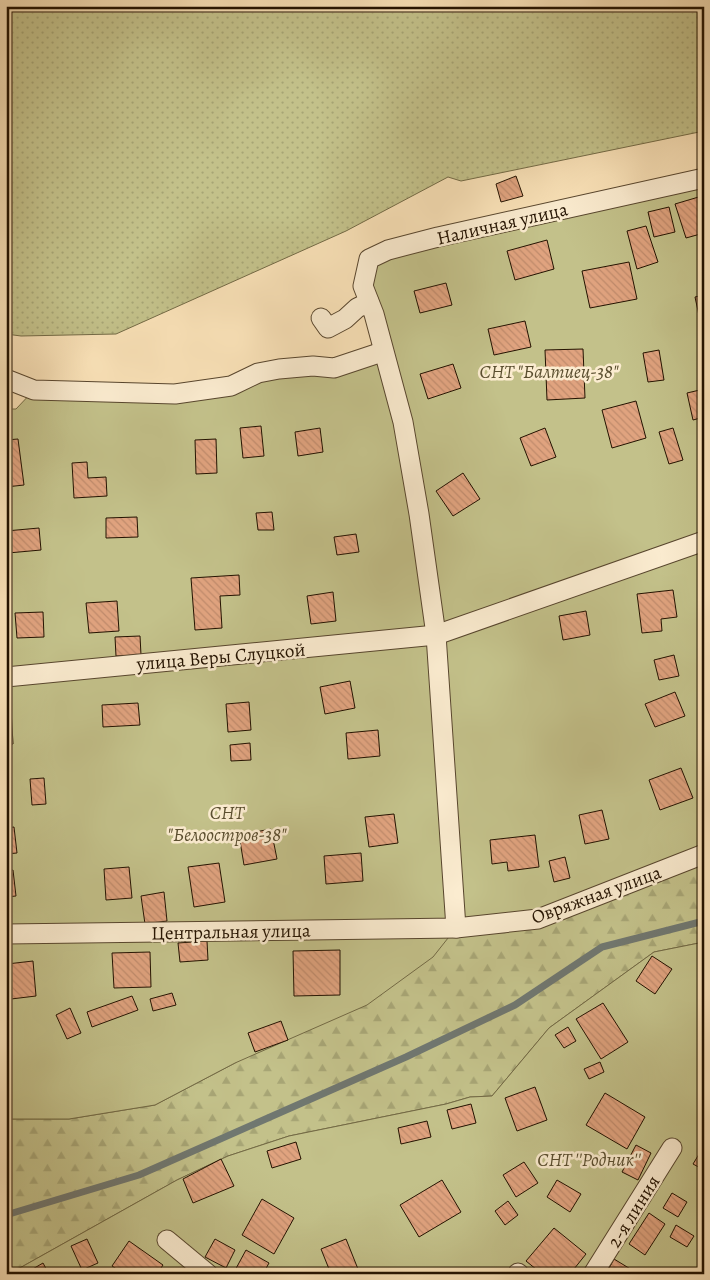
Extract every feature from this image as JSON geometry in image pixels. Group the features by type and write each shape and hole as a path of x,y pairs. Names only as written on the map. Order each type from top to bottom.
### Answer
{"street":[{"name":"Наличная улица","path":"456,928 436,635 419,514 403,422 370,302 363,286 369,259 388,250 438,236 704,178"},
{"path":"321,318 328,328 345,319 357,308 370,302"},
{"path":"6,379 34,390 174,394 231,386 258,373 279,369 311,366 334,368 376,354"},
{"name":"улица Веры Слуцкой","path":"6,677 436,635 704,541"},
{"name":"Овряжная улица","path":"456,928 538,919 704,854"},
{"name":"Центральная улица","path":"6,934 456,928"},
{"name":"2-я линия","path":"593,1274 672,1148"},
{"path":"167,1240 208,1274"}],"green space":[{"path":"6,6 704,6 704,131 461,181 448,177 346,231 116,334 21,336 6,334"},
{"path":"704,178 704,865 687,860 538,919 456,928 433,957 367,1005 235,1063 155,1105 69,1119 6,1119 6,409 16,409 34,390 175,394 384,352 376,325 369,259"},
{"path":"687,860 704,865 704,942 654,952 549,1028 492,1096 470,1097 446,1104 289,1136 228,1156 177,1180 6,1274 6,1119 69,1119 155,1105 235,1063 456,928"},
{"name":"СНТ ''Родник''","path":"704,942 704,1274 9,1274 177,1180 228,1156 289,1136 446,1104 470,1097 492,1096 549,1028 654,952"}],"building":[{"path":"516,176 523,196 501,202 496,184"},
{"path":"702,196 704,200 704,233 686,238 675,204"},
{"path":"669,207 675,232 654,237 648,212"},
{"path":"646,226 658,262 637,269 627,231"},
{"path":"547,240 554,269 515,280 507,251"},
{"path":"629,262 637,299 590,308 582,271"},
{"path":"446,283 452,305 420,313 414,291"},
{"path":"704,295 704,325 701,325 695,297"},
{"path":"525,321 531,347 494,355 488,329"},
{"path":"583,349 585,398 547,400 545,350"},
{"path":"659,350 664,380 648,382 643,353"},
{"path":"453,364 461,388 428,399 420,374"},
{"path":"704,389 704,417 693,420 687,393"},
{"path":"636,401 646,438 612,448 602,410"},
{"path":"261,426 264,456 243,458 240,428"},
{"path":"320,428 323,452 298,456 295,432"},
{"path":"545,428 556,457 531,466 520,438"},
{"path":"673,428 683,460 669,464 659,432"},
{"path":"18,439 24,485 6,487 6,440"},
{"path":"216,439 217,473 196,474 195,440"},
{"path":"87,462 88,478 106,477 107,496 74,498 72,463"},
{"path":"463,473 480,499 453,516 436,491"},
{"path":"272,512 274,530 258,530 256,513"},
{"path":"137,517 138,537 106,538 106,518"},
{"path":"39,528 41,550 8,553 6,531"},
{"path":"356,534 359,552 337,555 334,537"},
{"path":"239,575 240,595 220,596 222,628 195,630 191,578"},
{"path":"673,590 677,617 661,619 662,631 642,633 637,594"},
{"path":"333,592 336,621 311,624 307,596"},
{"path":"117,601 119,631 89,633 86,603"},
{"path":"586,611 590,635 563,640 559,616"},
{"path":"43,612 44,637 17,638 15,613"},
{"path":"140,636 141,655 116,656 115,637"},
{"path":"674,655 679,676 659,680 654,660"},
{"path":"350,681 355,708 325,714 320,687"},
{"path":"675,692 685,716 655,727 645,704"},
{"path":"249,702 251,730 228,732 226,704"},
{"path":"138,703 140,725 103,727 102,705"},
{"path":"6,709 11,709 13,744 6,745"},
{"path":"378,730 380,756 348,759 346,733"},
{"path":"250,743 251,760 231,761 230,745"},
{"path":"681,768 693,798 660,810 649,780"},
{"path":"44,778 46,804 32,805 30,779"},
{"path":"602,810 609,839 585,844 579,815"},
{"path":"394,814 398,843 369,847 365,817"},
{"path":"14,827 17,853 6,854 6,828"},
{"path":"271,829 277,859 244,865 239,835"},
{"path":"535,835 539,867 508,871 507,862 492,864 490,840"},
{"path":"361,853 363,881 326,884 324,856"},
{"path":"565,857 570,878 554,882 549,861"},
{"path":"219,863 225,902 194,907 188,867"},
{"path":"129,867 132,898 106,900 104,869"},
{"path":"13,870 16,896 6,897 6,871"},
{"path":"164,892 167,921 145,924 141,896"},
{"path":"207,941 208,960 180,962 178,943"},
{"path":"340,950 340,995 294,996 293,951"},
{"path":"150,952 151,987 114,988 112,953"},
{"path":"652,956 672,969 655,994 636,981"},
{"path":"33,961 36,996 11,999 7,964"},
{"path":"172,993 176,1005 153,1011 150,999"},
{"path":"132,996 138,1010 92,1027 87,1012"},
{"path":"603,1003 628,1042 601,1059 576,1019"},
{"path":"70,1008 81,1033 67,1039 56,1015"},
{"path":"281,1021 288,1040 255,1052 248,1033"},
{"path":"568,1027 576,1041 564,1048 555,1035"},
{"path":"600,1062 604,1072 589,1079 584,1069"},
{"path":"535,1087 547,1120 517,1131 505,1098"},
{"path":"605,1093 645,1117 627,1149 586,1125"},
{"path":"471,1104 476,1123 452,1129 447,1110"},
{"path":"427,1121 431,1137 401,1144 398,1128"},
{"path":"296,1142 301,1159 272,1168 267,1151"},
{"path":"636,1145 651,1153 638,1180 622,1172"},
{"path":"704,1146 704,1170 693,1164"},
{"path":"221,1159 234,1186 193,1203 183,1179"},
{"path":"524,1162 538,1183 516,1197 503,1175"},
{"path":"442,1180 461,1212 419,1237 400,1205"},
{"path":"557,1180 581,1194 570,1212 547,1197"},
{"path":"672,1193 687,1202 678,1217 663,1208"},
{"path":"262,1199 294,1218 274,1254 242,1235"},
{"path":"508,1201 518,1215 505,1225 495,1211"},
{"path":"649,1213 665,1224 645,1255 629,1244"},
{"path":"676,1225 694,1236 687,1247 670,1237"},
{"path":"554,1228 586,1254 570,1274 542,1274 526,1261"},
{"path":"87,1239 98,1263 82,1270 71,1246"},
{"path":"215,1239 235,1250 226,1268 205,1257"},
{"path":"346,1239 360,1274 331,1274 321,1249"},
{"path":"129,1241 163,1265 157,1274 124,1274 112,1266"},
{"path":"246,1250 269,1263 263,1274 233,1274"},
{"path":"614,1259 632,1270 629,1274 606,1274"},
{"path":"43,1263 49,1274 33,1274 31,1270"}],"waterway":[{"path":"6,1215 139,1175 406,1057 515,1005 602,947 704,921"}],"park label":[{"name":"СНТ \"Балтиец-38\"","path":"549,371"},
{"name":"СНТ \"Белоостров-38\"","path":"227,823"}]}
